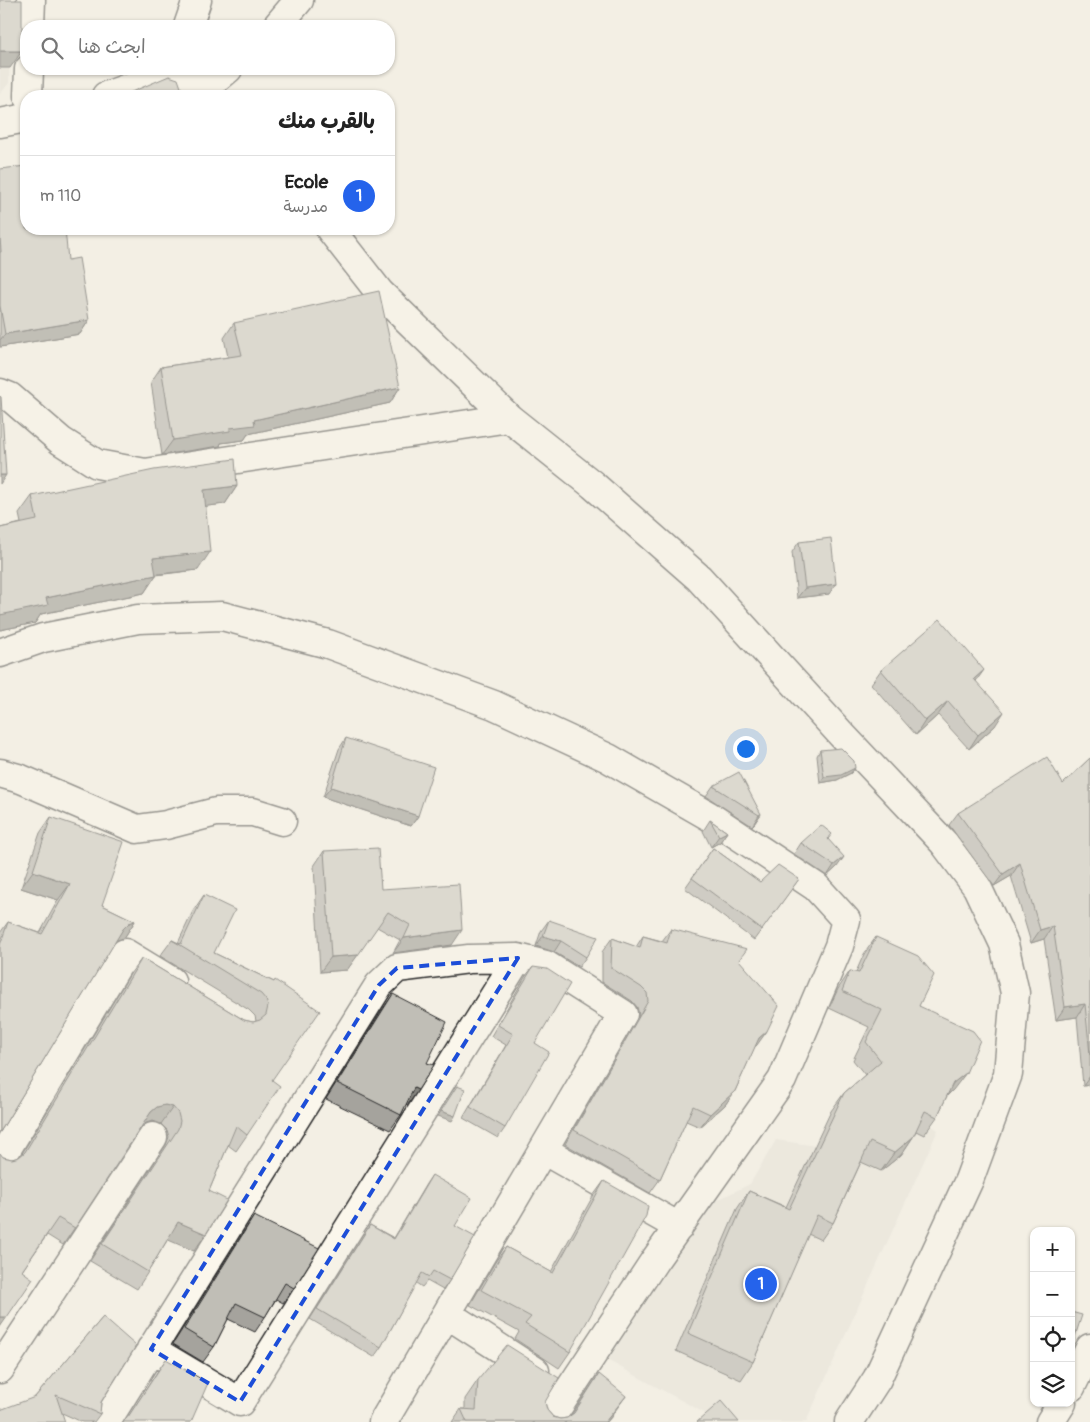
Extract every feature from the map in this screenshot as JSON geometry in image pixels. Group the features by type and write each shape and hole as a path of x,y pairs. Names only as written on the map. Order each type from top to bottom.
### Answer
{"street":[{"path":"30,20 31,0"},
{"path":"190,20 196,0"},
{"path":"282,20 299,0"},
{"path":"28,90 29,75"},
{"path":"122,90 136,85 149,75"},
{"path":"165,75 183,82 223,82"},
{"path":"0,123 20,119"},
{"path":"335,235 380,293 508,418 593,485 700,578 841,734 944,843 977,887 1004,944 1015,993 1008,1074 960,1198 877,1379 849,1422"},
{"path":"0,393 10,397 61,441 97,464 145,473 508,418"},
{"path":"0,653 43,638 138,619 222,616 328,644 494,705 608,758 709,816 816,887 846,920 840,946 782,1080 679,1227 548,1422"},
{"path":"0,773 21,779 136,829 166,825 216,812 253,812 282,821"},
{"path":"0,1160 126,953 191,993"},
{"path":"151,1349 240,1402 518,958"},
{"path":"106,1422 379,985 397,968 469,959 518,958 546,965 623,1014 383,1422"},
{"path":"0,1369 153,1137"},
{"path":"543,1150 679,1227"},
{"path":"447,1314 568,1392"},
{"path":"1075,1379 1090,1348"},
{"path":"1050,1422 1059,1407"}],"highlighted area":[{"path":"518,958 240,1402 151,1349 379,985 397,968"}],"shaded area":[{"path":"0,0 11,0 9,83 0,94"},
{"path":"869,1082 938,1130 806,1422 721,1422 607,1360 703,1207 750,1184 776,1140 823,1147"}],"building":[{"path":"0,0 22,0 20,51 0,51"},
{"path":"169,76 178,79 182,90 136,90"},
{"path":"20,167 20,235 66,235 68,260 79,258 89,320 5,334 0,306 0,169"},
{"path":"379,291 400,387 254,420 255,425 230,428 230,431 173,440 161,367 242,355 234,323"},
{"path":"1,397 6,475 0,475"},
{"path":"235,459 237,486 204,490 210,552 153,558 156,575 46,598 48,605 0,615 0,528 37,520 32,496 154,470"},
{"path":"831,538 836,584 805,588 799,542"},
{"path":"940,619 984,670 974,679 1004,712 978,735 948,701 925,721 881,670"},
{"path":"346,738 434,767 418,816 331,787"},
{"path":"841,748 854,761 855,768 841,775 824,777 820,750"},
{"path":"1047,757 1063,784 1090,758 1090,1055 1085,1004 1065,1007 1053,926 1040,930 1020,863 1003,874 958,813"},
{"path":"739,772 761,814 759,815 713,786"},
{"path":"51,817 124,842 102,905 135,921 129,923 123,929 0,1132 0,945 8,922 42,934 70,884 33,871"},
{"path":"710,820 727,832 719,836"},
{"path":"821,825 832,834 828,839 844,857 834,865 801,843"},
{"path":"378,848 381,889 459,884 462,930 404,938 410,925 388,912 358,955 331,957 324,851"},
{"path":"713,848 760,882 778,865 799,879 762,930 692,878"},
{"path":"204,895 235,910 214,953 274,982 275,980 320,1011 272,1080 280,1086 247,1135 236,1126 209,1191 227,1200 206,1234 178,1222 148,1272 102,1244 178,1129 180,1121 178,1113 173,1107 165,1105 157,1107 151,1112 75,1228 58,1218 22,1271 33,1279 7,1317 0,1317 0,1153 3,1157 12,1159 19,1157 25,1152 142,958 244,1020 253,1022 260,1020 266,1015 268,1006 261,994 172,940 181,944"},
{"path":"549,920 598,937 586,957 561,941 543,936"},
{"path":"671,929 747,949 739,960 779,1006 767,1031 759,1038 735,1091 710,1114 693,1106 660,1179 574,1130 648,1001 647,993 641,987 611,968 612,938 640,948 643,936 667,943"},
{"path":"876,937 918,956 934,975 919,1006 973,1031 980,1040 966,1073 953,1083 937,1117 925,1111 913,1137 894,1153 870,1142 833,1223 817,1215 753,1362 688,1333 749,1191 789,1209 844,1093 881,1061 866,1042 882,1010 842,991 850,971 859,973"},
{"path":"533,967 547,969 570,984 535,1043 549,1052 505,1128 470,1107 513,1034 498,1025"},
{"path":"393,994 447,1022 427,1063 434,1065 418,1090 414,1088 401,1115 337,1083"},
{"path":"457,1086 465,1089 455,1116 441,1111"},
{"path":"432,1175 472,1198 455,1226 475,1237 450,1280 433,1271 429,1277 422,1273 381,1347 317,1309 370,1225 394,1239"},
{"path":"604,1181 648,1206 646,1216 570,1352 525,1324 531,1317 481,1290 506,1247 553,1273"},
{"path":"254,1216 319,1248 294,1288 285,1283 265,1317 236,1303 214,1347 184,1329"},
{"path":"1075,1313 1082,1315 1075,1337"},
{"path":"103,1317 136,1346 101,1402 100,1414 56,1395 65,1422 0,1422 0,1410 35,1397"},
{"path":"507,1345 559,1378 545,1402 547,1410 553,1417 567,1418 574,1413 599,1374 626,1396 605,1422 467,1422 461,1409 476,1410 478,1380"},
{"path":"166,1359 208,1383 191,1422 123,1422 128,1417"},
{"path":"721,1401 739,1422 697,1422"}],"place":[{"name":"Ecole","path":"761,1284"}]}
